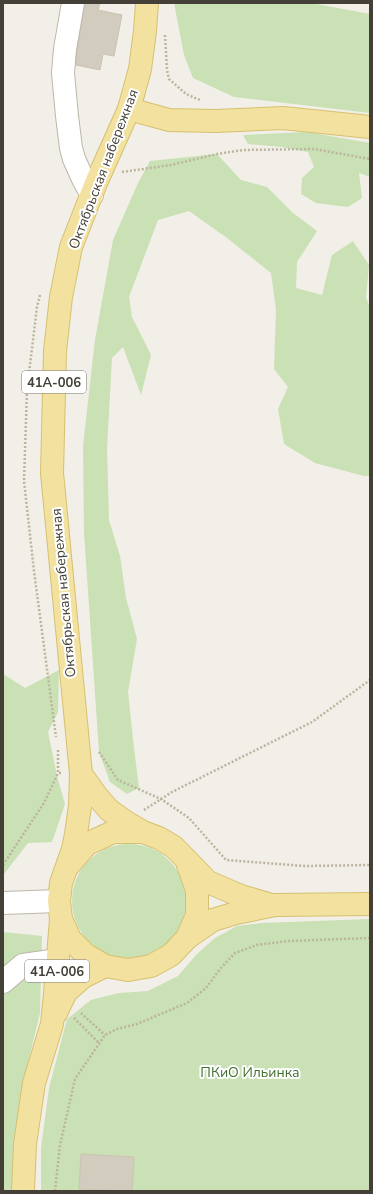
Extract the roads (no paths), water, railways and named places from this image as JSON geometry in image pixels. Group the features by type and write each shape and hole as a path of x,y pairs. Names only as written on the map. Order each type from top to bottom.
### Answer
{"main road":[{"name":"Октябрьская набережная","path":"22,1191 25,1144 34,1083 56,1015 55,994 61,883 73,849 80,806 81,774 52,473 55,351 61,297 71,247 129,109 140,69 145,31 146,3"},
{"path":"129,109 169,120 215,121 283,118 370,127"},
{"path":"81,774 109,810 135,827 174,847 208,882 241,896 276,905"},
{"path":"67,866 87,844 113,832 135,827"},
{"path":"174,847 190,866 197,890 196,915 187,938"},
{"path":"60,910 70,939 86,955 105,966 128,970 151,966 171,955 187,938 213,920 236,913 276,905 370,904"},
{"path":"56,1015 66,992 83,977 105,966"}],"street":[{"path":"73,3 65,49 63,73 67,116 74,159 92,195"},
{"path":"3,903 60,910"},
{"path":"3,982 24,965 58,960"}],"park label":[{"name":"ПКиО Ильинка","path":"250,1072"}]}
